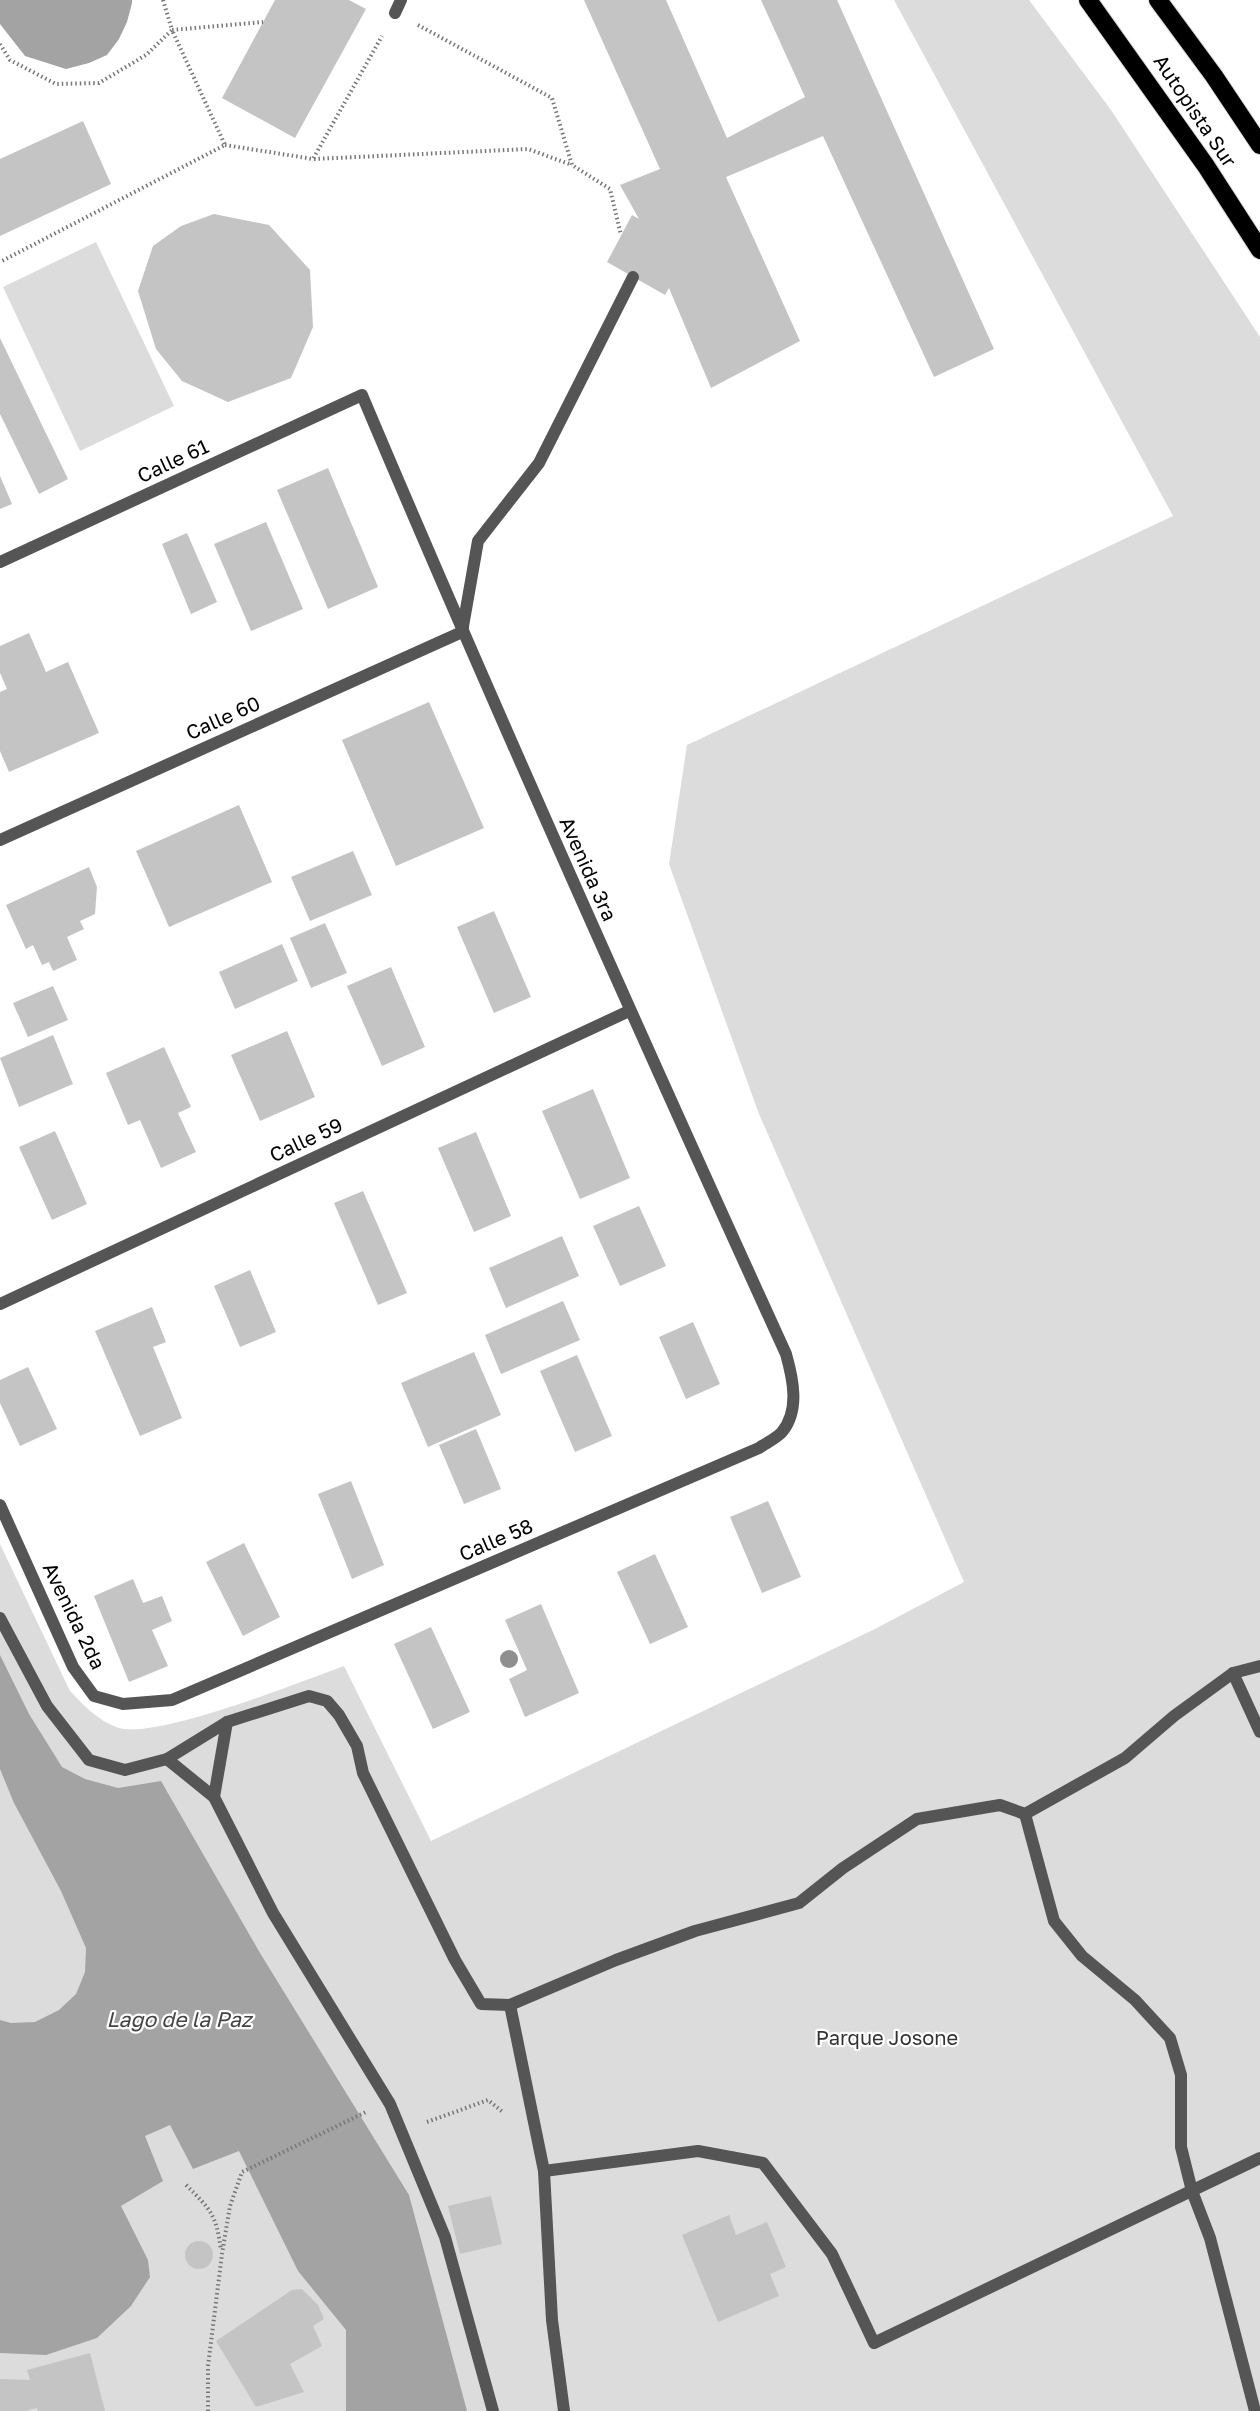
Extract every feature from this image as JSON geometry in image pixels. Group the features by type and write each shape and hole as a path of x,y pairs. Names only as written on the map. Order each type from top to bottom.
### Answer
{"highway":[{"name":"Autopista Sur","path":"1088,0 1206,165 1260,250"},
{"name":"Autopista Sur","path":"1158,0 1214,76 1260,145"}],"street":[{"path":"395,13 401,0"},
{"path":"462,632 478,541 538,463 633,277"},
{"name":"Avenida 3ra","path":"362,395 462,632 629,1011 786,1354"},
{"name":"Calle 61","path":"0,562 362,395"},
{"name":"Calle 60","path":"0,840 462,632"},
{"name":"Calle 59","path":"0,1304 629,1011"},
{"name":"Calle 58","path":"146,1704 172,1700 759,1448 782,1432 793,1407 793,1379 786,1354"},
{"name":"Avenida 2da","path":"0,1505 73,1667 94,1696 123,1704 146,1704"},
{"path":"0,1618 47,1706 88,1761 125,1770 167,1759 227,1722 309,1696 327,1701 339,1714 357,1746 363,1773 455,1960 481,2004 510,2006 616,1960 695,1931 799,1903 843,1868 917,1819 999,1805 1025,1814 1125,1758 1174,1716 1233,1674 1260,1666"},
{"path":"1233,1674 1260,1732"},
{"path":"214,1797 227,1722"},
{"path":"167,1759 214,1797 273,1913 378,2081 445,2237 493,2411"},
{"path":"1025,1814 1054,1921 1082,1956 1135,2000 1170,2038 1181,2074 1181,2147 1192,2191 1210,2238 1256,2411"},
{"path":"510,2006 544,2171 552,2320 564,2411"},
{"path":"544,2171 698,2151 764,2163 831,2254 874,2343 1260,2158"}],"path":[{"path":"163,0 172,30 225,145"},
{"path":"313,159 395,13 552,98 572,165"},
{"path":"0,44 10,60 56,84 99,83 146,56 172,30 263,22"},
{"path":"0,262 225,145 313,159 528,149 572,165 610,189 621,235"},
{"path":"400,2131 488,2100 518,2124 532,2118"},
{"path":"208,2411 210,2346 222,2254 230,2206 242,2172 368,2110"},
{"path":"186,2185 211,2210 217,2223 222,2254"}],"green space":[{"name":"Parque Josone","path":"894,0 1029,0 1111,110 1260,337 1260,2411 0,2411 0,1544 70,1691 97,1716 116,1727 134,1729 161,1726 193,1718 263,1696 344,1666 431,1841 873,1630 964,1582 759,1114 669,864 687,745 1173,516"},
{"path":"96,242 174,406 80,451 3,287"}],"water":[{"path":"0,0 132,0 132,3 119,39 107,55 66,69 25,56 0,24"},
{"name":"Lago de la Paz","path":"0,1655 29,1714 62,1767 85,1779 118,1788 161,1781 260,1953 409,2195 467,2411 346,2411 346,2330 298,2271 239,2151 193,2169 170,2125 145,2136 163,2181 121,2206 148,2260 150,2277 131,2306 97,2338 46,2355 0,2353 0,2020 11,2023 35,2022 59,2010 76,1994 85,1972 86,1948 61,1891 14,1803 0,1769"}],"building":[{"path":"275,0 349,0 366,9 295,138 222,98"},
{"path":"584,0 666,0 727,138 805,97 761,0 837,0 994,349 934,377 823,136 726,177 800,341 711,388 669,288 665,295 607,262 632,215 639,219 620,185 660,169"},
{"path":"83,121 111,184 0,236 0,159"},
{"path":"214,214 269,225 310,270 313,327 291,378 228,402 182,381 156,349 138,291 153,246 181,226"},
{"path":"0,338 68,479 39,494 0,414"},
{"path":"328,468 378,587 328,609 277,490"},
{"path":"0,476 12,504 0,509"},
{"path":"266,522 303,609 251,631 214,544"},
{"path":"187,533 217,602 191,614 162,544"},
{"path":"29,633 46,672 68,662 99,733 9,772 0,751 0,692 7,689 0,673 0,646"},
{"path":"429,702 484,828 396,866 342,740"},
{"path":"239,805 272,882 169,927 136,851"},
{"path":"353,851 372,895 310,921 291,877"},
{"path":"89,867 97,887 95,914 80,921 84,929 67,937 77,960 53,971 49,962 42,965 33,945 26,949 6,905"},
{"path":"494,911 531,997 494,1013 457,927"},
{"path":"325,923 347,973 311,988 290,938"},
{"path":"282,944 298,981 235,1009 219,972"},
{"path":"391,967 425,1047 382,1066 347,986"},
{"path":"53,986 68,1020 28,1037 13,1003"},
{"path":"287,1031 315,1097 260,1121 231,1055"},
{"path":"53,1035 73,1084 19,1107 0,1058"},
{"path":"164,1047 191,1107 178,1113 196,1152 161,1168 140,1120 128,1125 106,1073"},
{"path":"593,1089 630,1178 580,1199 542,1111"},
{"path":"55,1131 87,1204 52,1220 19,1147"},
{"path":"476,1132 511,1216 474,1232 438,1148"},
{"path":"363,1191 407,1293 378,1305 334,1203"},
{"path":"639,1206 666,1266 620,1286 593,1226"},
{"path":"562,1236 579,1276 506,1308 489,1268"},
{"path":"250,1270 276,1332 240,1347 214,1286"},
{"path":"563,1301 580,1340 501,1374 485,1335"},
{"path":"152,1307 166,1342 153,1347 182,1418 140,1436 95,1331"},
{"path":"693,1322 720,1384 686,1399 659,1337"},
{"path":"474,1352 501,1415 428,1447 401,1383"},
{"path":"577,1355 612,1436 575,1452 540,1371"},
{"path":"28,1367 57,1429 20,1446 0,1403 0,1380"},
{"path":"476,1429 501,1489 464,1504 439,1445"},
{"path":"351,1481 384,1565 352,1579 318,1494"},
{"path":"768,1501 801,1577 762,1593 730,1517"},
{"path":"244,1543 280,1617 243,1636 206,1562"},
{"path":"655,1554 688,1627 650,1644 617,1572"},
{"path":"133,1579 143,1603 162,1596 172,1621 152,1630 168,1666 129,1682 94,1596"},
{"path":"541,1604 579,1693 525,1717 509,1679 527,1670 505,1620"},
{"path":"431,1627 470,1712 433,1729 394,1644"},
{"path":"491,2196 502,2244 460,2254 448,2206"},
{"path":"729,2215 736,2235 767,2222 786,2267 770,2274 779,2296 718,2322 682,2235"},
{"path":"199,2241 209,2245 213,2255 209,2265 199,2269 189,2265 185,2255 189,2245"},
{"path":"302,2289 318,2305 324,2319 313,2326 322,2346 290,2364 304,2392 256,2407 216,2341 292,2290"},
{"path":"90,2353 105,2411 38,2411 37,2408 25,2411 0,2411 0,2379 30,2380 27,2370"}]}
